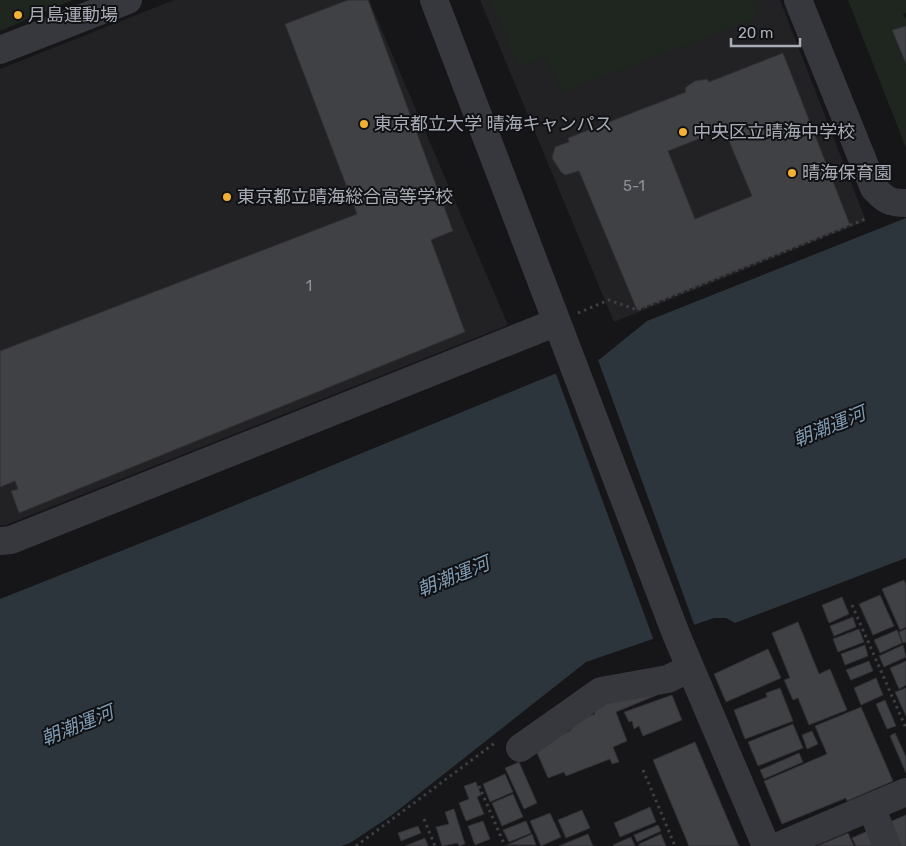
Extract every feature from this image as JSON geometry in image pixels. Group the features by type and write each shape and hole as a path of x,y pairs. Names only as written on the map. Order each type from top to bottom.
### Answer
{"street":[{"path":"0,50 128,0"},
{"path":"434,0 676,634 766,846"},
{"path":"798,0 874,188 884,199 895,203 906,203"},
{"path":"0,541 11,540 557,322"},
{"path":"520,748 601,691 668,679 690,668"},
{"path":"780,846 906,792"},
{"path":"871,807 887,846"}],"path":[{"path":"557,322 609,300 637,310 869,218"},
{"path":"852,605 906,728"},
{"path":"643,770 675,846"},
{"path":"479,786 505,846"},
{"path":"424,819 435,846"}],"shaded area":[{"name":"月島運動場","path":"0,0 73,0 0,31"},
{"name":"東京都立晴海総合高等学校","path":"174,0 369,0 508,325 6,525 0,525 0,69"},
{"name":"中央区立晴海中学校","path":"480,0 780,0 866,221 614,322"},
{"path":"491,0 760,0 755,19 561,92 545,57 518,67"},
{"path":"848,0 906,0 906,13 903,14 906,19 906,26 892,30 906,65 906,148"}],"water":[{"name":"朝潮運河","path":"906,218 906,558 735,623 726,618 714,618 586,662 392,815 350,843 341,846 0,846 0,599 199,520 552,375 600,359 647,321"}],"pier":[{"path":"597,357 695,627 654,641 555,371"}],"building":[{"path":"348,0 368,0 453,231 431,240 465,332 19,513 11,491 18,489 15,481 0,487 0,351 357,214 285,24"},
{"path":"906,26 906,64 892,30"},
{"path":"783,53 850,225 637,310 579,171 565,175 561,172 552,158 555,147 569,142 568,138 686,92 685,88 695,81 707,79 709,82","holes":["724,129 752,196 695,219 668,151"]},
{"path":"904,580 906,585 906,627 900,630 882,589"},
{"path":"880,595 894,626 873,635 859,604"},
{"path":"842,597 849,614 829,623 822,605"},
{"path":"853,617 856,627 834,636 830,626"},
{"path":"798,622 819,674 830,669 847,710 809,725 798,698 793,700 784,680 790,678 772,633"},
{"path":"859,629 864,642 838,652 833,639"},
{"path":"906,629 906,642 903,643 899,632"},
{"path":"897,630 902,643 880,653 874,640"},
{"path":"865,645 868,656 845,665 841,654"},
{"path":"903,645 906,657 884,667 879,656"},
{"path":"768,649 781,678 726,702 714,674"},
{"path":"869,661 873,671 851,680 846,670"},
{"path":"906,661 906,685 899,689 890,668"},
{"path":"876,678 883,695 861,705 854,688"},
{"path":"780,688 793,721 745,739 734,710 767,697 766,693"},
{"path":"906,688 906,716 895,692"},
{"path":"660,692 616,712 627,741 613,747 619,762 612,764 610,759 566,776 564,772 548,778 535,748 571,730 569,723 595,714 591,705"},
{"path":"672,695 682,720 643,736 639,726 634,729 632,721 629,722 624,712"},
{"path":"885,700 896,726 887,729 876,704"},
{"path":"861,707 893,781 847,801 846,798 782,824 764,781 827,754 815,726"},
{"path":"793,724 803,748 758,766 748,742"},
{"path":"812,731 818,744 807,749 802,735"},
{"path":"895,733 906,757 906,773 890,736"},
{"path":"695,742 739,846 689,846 653,760"},
{"path":"799,753 803,762 764,779 760,770"},
{"path":"519,762 537,803 524,809 505,768"},
{"path":"505,774 513,792 490,802 483,784"},
{"path":"476,782 481,795 477,797 484,814 466,821 459,803 469,799 464,786"},
{"path":"513,794 523,817 502,826 492,803"},
{"path":"650,807 656,822 620,837 614,823"},
{"path":"454,809 465,844 459,846 458,843 442,846 436,827 449,824 445,812"},
{"path":"582,810 590,828 566,838 558,820"},
{"path":"550,813 561,837 541,846 530,821"},
{"path":"906,815 906,846 889,846 880,826"},
{"path":"483,821 490,839 475,845 468,826"},
{"path":"526,821 531,833 509,842 503,830"},
{"path":"658,825 661,831 637,842 634,835"},
{"path":"418,826 421,833 401,841 398,833"},
{"path":"872,829 880,846 856,846 852,838"},
{"path":"848,833 854,846 817,846"},
{"path":"532,834 536,845 507,845"},
{"path":"588,834 593,846 559,846"},
{"path":"661,834 666,846 639,846 639,844"},
{"path":"631,837 635,846 613,845"},
{"path":"425,838 428,846 405,846"}],"place":[{"name":"月島運動場","path":"18,15"},
{"name":"東京都立大学 晴海キャンパス","path":"364,124"},
{"name":"中央区立晴海中学校","path":"683,132"},
{"name":"晴海保育園","path":"792,173"},
{"name":"東京都立晴海総合高等学校","path":"227,197"}]}
